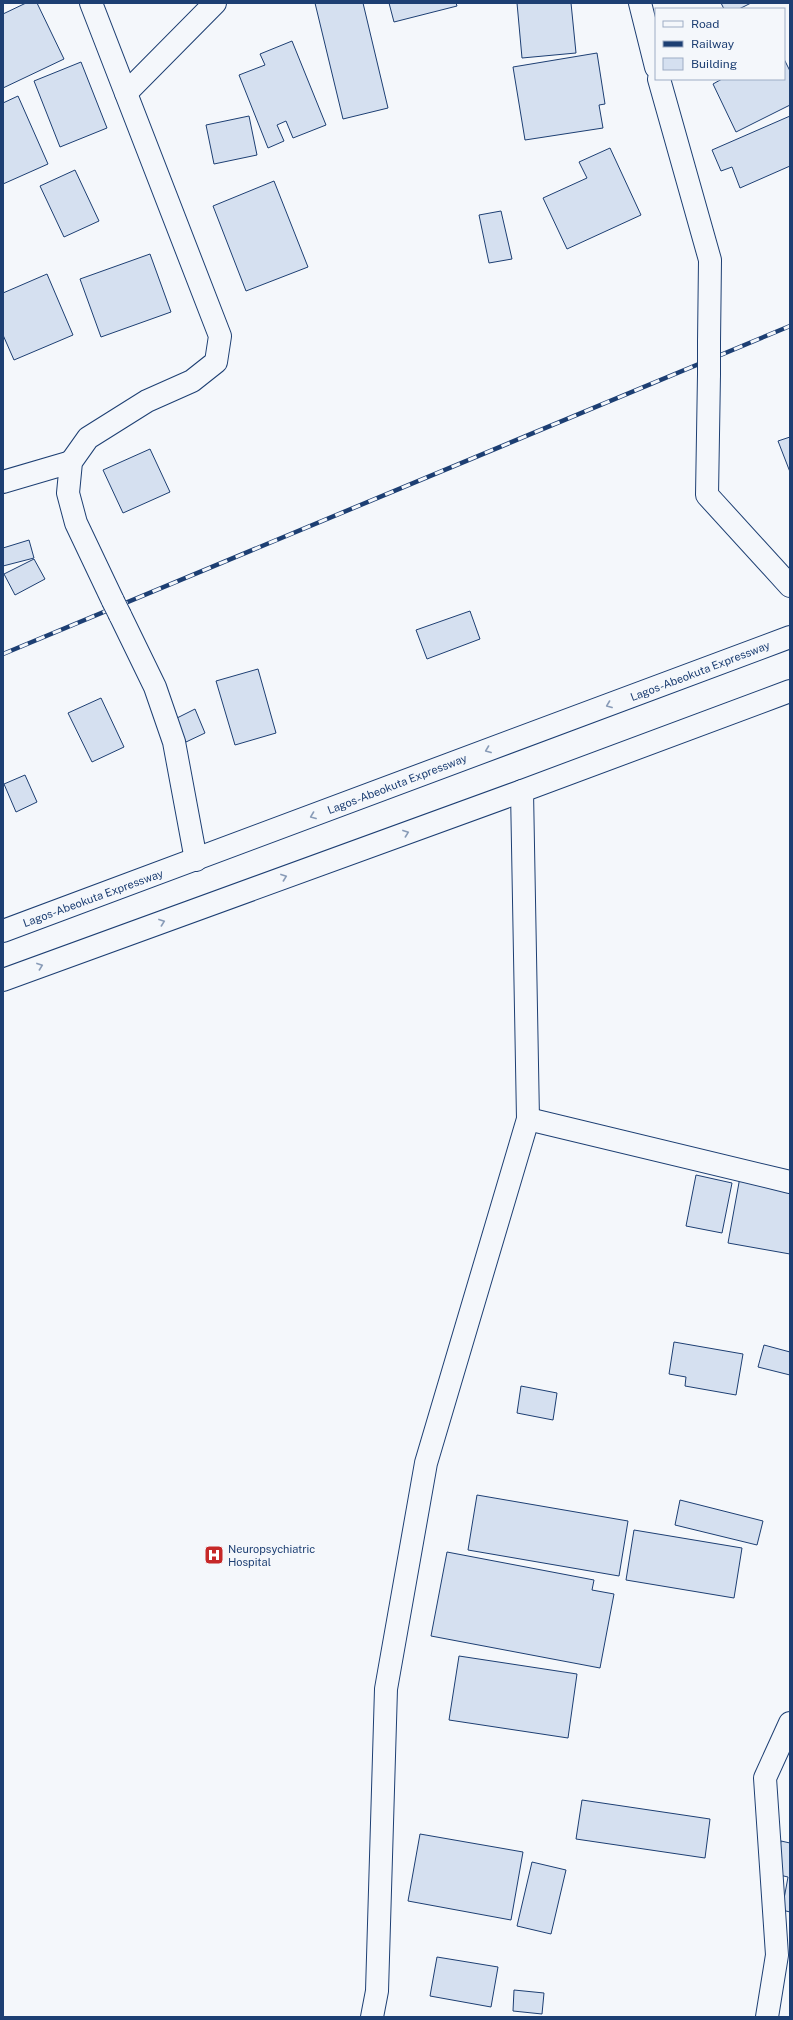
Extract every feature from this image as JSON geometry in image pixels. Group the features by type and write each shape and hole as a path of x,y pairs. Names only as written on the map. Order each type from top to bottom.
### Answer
{"main road":[{"path":"91,3 220,336 216,362 192,382 147,401 88,438 71,462 68,493 76,523 155,687 174,742 196,860"},
{"path":"126,93 215,3"},
{"path":"640,3 655,64"},
{"path":"659,80 710,260 707,496 790,586"},
{"path":"3,482 71,462"},
{"name":"Lagos-Abeokuta Expressway","path":"3,931 790,637"},
{"path":"3,980 522,791 790,691"},
{"path":"372,2017 377,1991 387,1682 426,1463 528,1119 522,791"},
{"path":"528,1119 790,1182"},
{"path":"767,2017 776,1955 765,1778 790,1723"}],"building":[{"path":"26,3 37,3 64,59 3,88 3,14"},
{"path":"315,3 363,3 388,108 343,119"},
{"path":"389,3 456,3 457,6 394,22"},
{"path":"517,3 571,3 576,53 522,58"},
{"path":"721,3 751,3 741,8 724,8"},
{"path":"292,41 326,125 293,138 286,121 277,125 284,141 268,148 239,75 265,65 260,54"},
{"path":"597,53 605,104 599,105 603,128 525,140 513,67"},
{"path":"785,61 790,71 790,105 736,132 713,84 720,80 785,80"},
{"path":"81,62 107,128 60,147 34,81"},
{"path":"18,96 48,164 3,184 3,103"},
{"path":"249,116 257,155 214,164 206,125"},
{"path":"790,116 790,166 740,188 732,167 721,171 712,150"},
{"path":"610,148 641,215 567,249 543,198 587,178 579,162"},
{"path":"75,170 99,221 64,237 40,186"},
{"path":"274,181 308,267 246,291 213,206"},
{"path":"501,211 512,259 489,263 479,215"},
{"path":"150,254 171,312 101,337 80,279"},
{"path":"47,274 73,335 14,360 3,335 3,293"},
{"path":"790,437 790,472 778,441"},
{"path":"150,449 170,492 123,513 103,470"},
{"path":"29,540 34,558 3,566 3,548"},
{"path":"34,559 45,579 15,595 4,574"},
{"path":"470,611 480,639 427,659 416,630"},
{"path":"258,669 276,733 235,745 216,681"},
{"path":"101,698 124,747 92,762 68,713"},
{"path":"195,709 205,733 186,742 175,719"},
{"path":"25,775 37,802 16,812 4,784"},
{"path":"696,1175 732,1183 722,1233 686,1226"},
{"path":"740,1177 790,1187 790,1254 728,1243"},
{"path":"674,1342 743,1354 736,1395 685,1386 686,1377 669,1374"},
{"path":"764,1345 790,1352 790,1375 758,1367"},
{"path":"521,1386 557,1393 553,1420 517,1413"},
{"path":"477,1495 628,1521 619,1576 468,1550"},
{"path":"680,1500 763,1521 757,1545 675,1525"},
{"path":"634,1530 742,1548 734,1598 626,1580"},
{"path":"447,1552 594,1580 592,1590 614,1594 600,1668 431,1636"},
{"path":"459,1656 577,1674 568,1738 449,1720"},
{"path":"582,1800 710,1819 705,1858 576,1839"},
{"path":"420,1834 523,1852 511,1920 408,1901"},
{"path":"781,1841 790,1843 790,1912 782,1910 788,1877 775,1874"},
{"path":"532,1862 566,1870 551,1934 517,1926"},
{"path":"437,1957 498,1967 491,2007 430,1996"},
{"path":"514,1990 544,1993 542,2014 513,2011"}],"railway":[{"path":"3,654 790,326"}],"place":[{"name":"Neuropsychiatric Hospital","path":"214,1555"}]}
